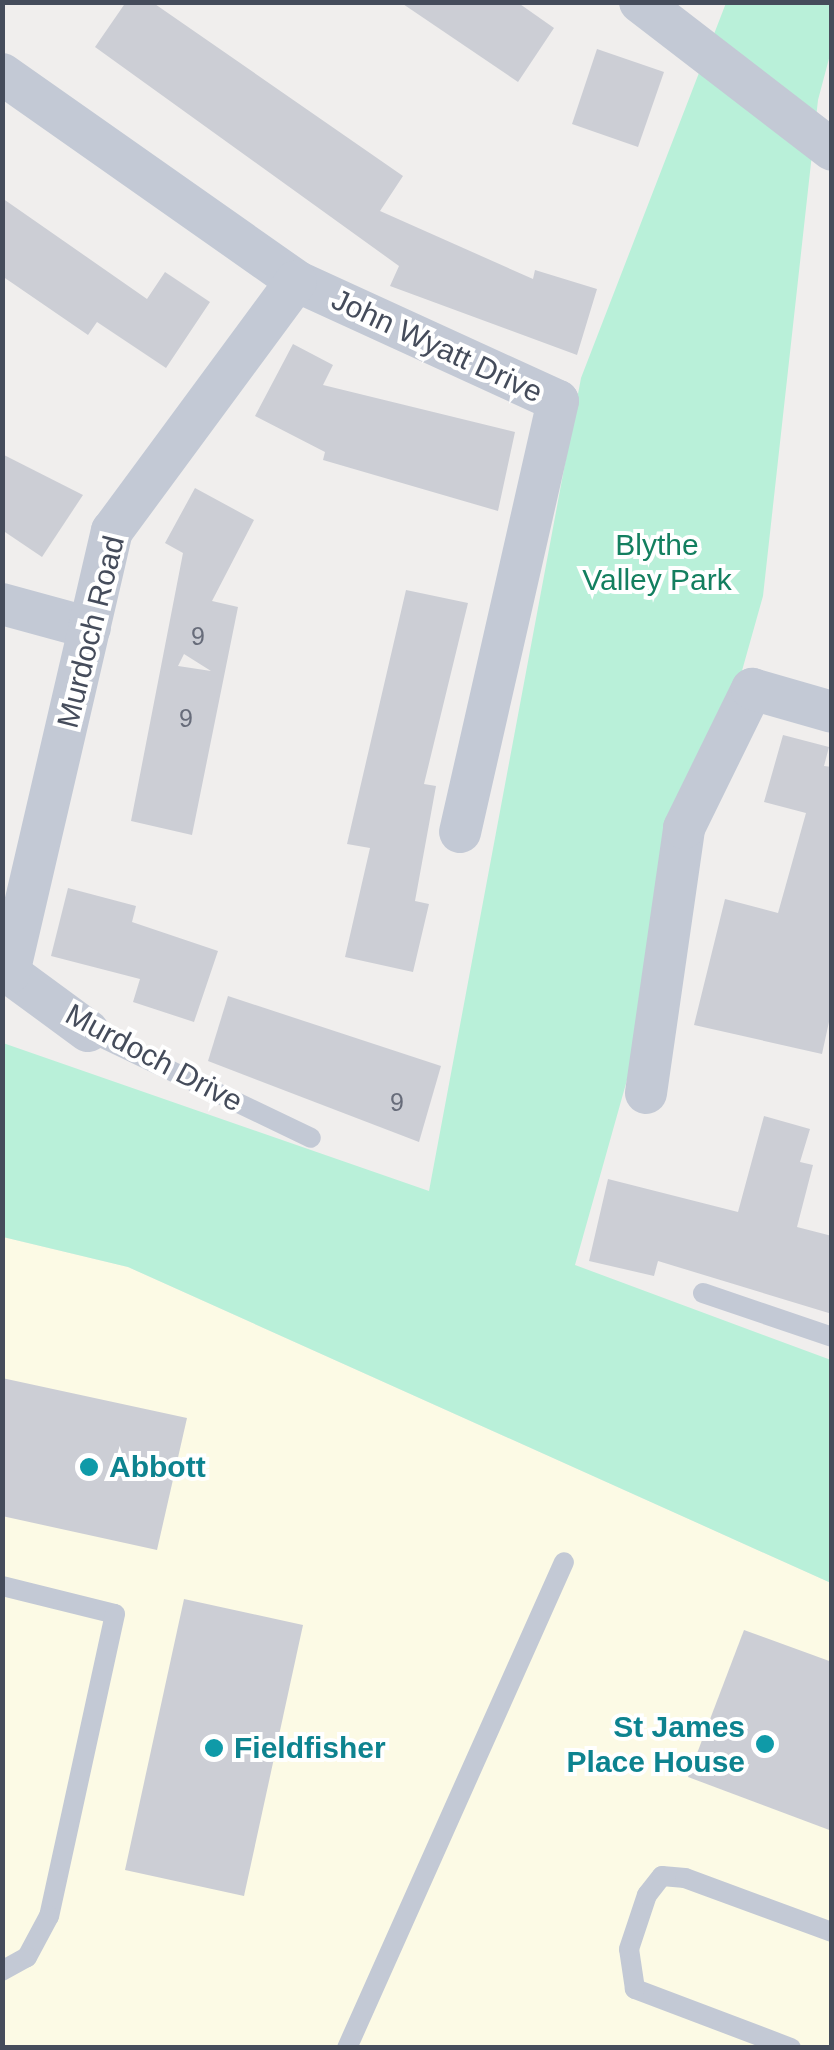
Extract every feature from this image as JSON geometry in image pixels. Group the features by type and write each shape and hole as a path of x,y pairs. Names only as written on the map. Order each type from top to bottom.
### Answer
{"street":[{"path":"640,2 832,150"},
{"name":"John Wyatt Drive","path":"2,74 296,282 558,401 460,832"},
{"name":"Murdoch Road","path":"6,972 112,532 296,282"},
{"path":"2,604 90,628"},
{"path":"646,1093 684,828 726,741 752,689 832,712"},
{"name":"Murdoch Drive","path":"6,972 88,1030"}],"lane":[{"name":"Murdoch Drive","path":"88,1030 311,1138"},
{"path":"703,1293 832,1337"},
{"path":"347,2048 564,1562"},
{"path":"2,1586 115,1614 49,1916 27,1957 2,1971"},
{"path":"791,2048 635,1989 629,1949 647,1895 662,1876 685,1878 832,1932"}],"shaded area":[{"path":"3,1237 128,1267 831,1583 831,2047 3,2048"}],"green space":[{"name":"Blythe Valley Park","path":"726,3 831,3 831,51 818,100 763,596 575,1265 831,1360 831,1583 128,1267 3,1237 3,1043 429,1191 581,378"}],"building":[{"path":"126,2 152,2 403,176 380,211 533,279 535,270 597,289 577,355 390,286 399,266 95,47"},
{"path":"400,2 517,2 554,28 518,82"},
{"path":"597,49 664,72 638,147 572,124"},
{"path":"2,198 147,299 165,272 210,302 166,368 97,322 88,335 2,276"},
{"path":"293,344 333,365 323,385 515,432 498,511 323,460 325,452 255,416"},
{"path":"2,454 83,495 42,557 2,530"},
{"path":"195,488 254,520 212,601 238,607 192,835 131,821 183,553 165,543","holes":["184,654 211,671 178,666"]},
{"path":"406,590 468,603 424,784 436,786 415,901 429,904 413,972 345,957 370,848 347,844"},
{"path":"783,735 829,747 824,766 832,767 832,1008 822,1054 694,1025 725,899 778,913 806,813 764,802"},
{"path":"68,888 136,906 132,922 218,951 194,1022 133,1002 140,979 51,956"},
{"path":"228,996 441,1066 419,1142 208,1061"},
{"path":"764,1116 810,1129 800,1162 813,1165 797,1227 832,1236 832,1314 658,1261 654,1276 589,1261 608,1179 738,1212"},
{"name":"Abbott","path":"2,1378 187,1418 157,1550 2,1516"},
{"name":"Fieldfisher","path":"184,1599 303,1625 244,1896 125,1870"},
{"name":"St James Place House","path":"744,1630 832,1662 832,1831 688,1777"}],"place":[{"name":"Abbott","path":"89,1467"},
{"name":"St James Place House","path":"765,1744"},
{"name":"Fieldfisher","path":"214,1748"}]}
